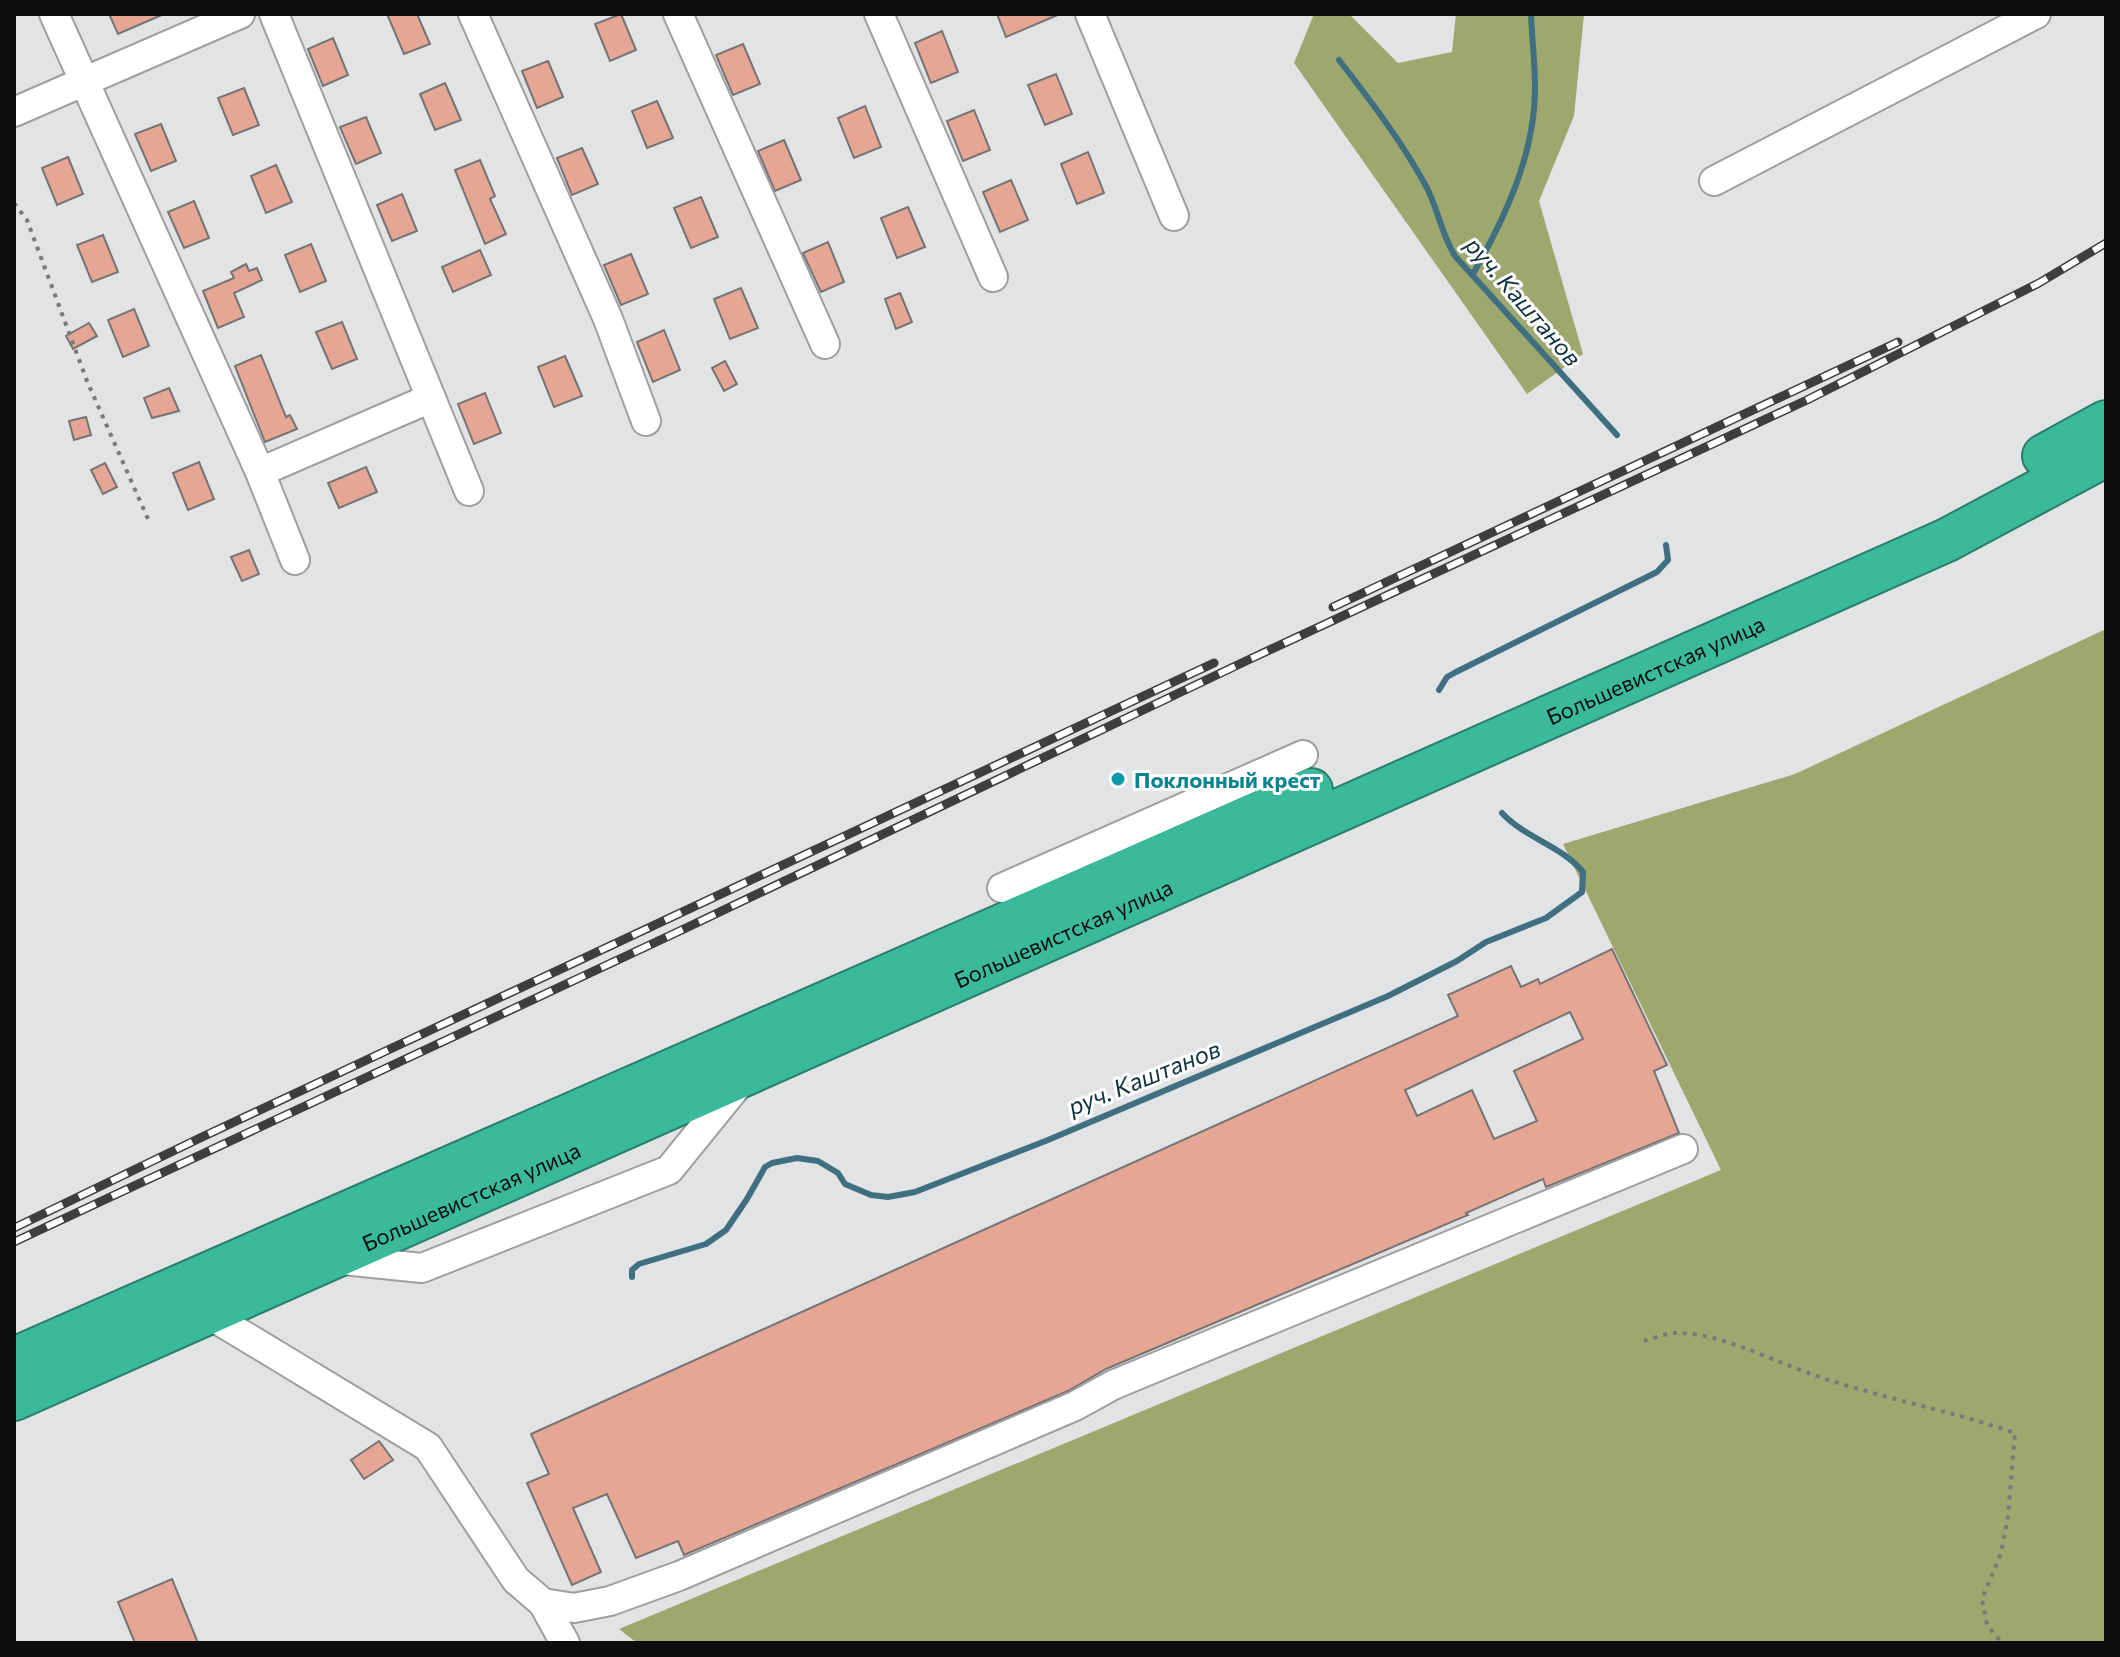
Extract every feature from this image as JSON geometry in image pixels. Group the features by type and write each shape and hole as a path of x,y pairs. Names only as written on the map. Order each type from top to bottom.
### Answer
{"highway":[{"name":"Большевистская улица","path":"14,1359 1934,518 2106,422"},
{"name":"Большевистская улица","path":"14,1399 1947,540 2106,455"}],"street":[{"path":"54,14 260,472 295,560"},
{"path":"14,112 240,14"},
{"path":"274,14 469,491"},
{"path":"473,14 608,319 646,421"},
{"path":"678,14 825,344"},
{"path":"879,14 993,277"},
{"path":"1090,14 1174,216"},
{"path":"1714,181 2036,14"},
{"path":"260,472 431,398"},
{"path":"1002,888 1303,755"},
{"path":"329,1258 422,1268 669,1170 747,1072"},
{"path":"543,1603 574,1608 679,1576 1075,1406 1113,1385 1683,1149"},
{"path":"205,1312 428,1447 516,1580 543,1603 565,1643"}],"path":[{"path":"14,203 27,220 87,381 148,519"},
{"path":"1644,1341 1678,1332 1706,1338 1766,1355 1812,1375 1890,1399 1967,1416 2015,1433 2008,1516 2001,1553 1982,1599 1987,1625 2002,1643"}],"green space":[{"path":"1314,14 1349,14 1398,63 1452,52 1456,14 1584,14 1574,116 1539,201 1583,354 1527,394 1294,63"},
{"path":"2106,629 2106,1643 637,1643 619,1629 1721,1170 1563,844 1795,774"}],"building":[{"path":"109,14 164,14 118,34"},
{"path":"387,14 417,14 430,44 404,54"},
{"path":"621,14 636,50 610,61 595,24"},
{"path":"997,14 1060,14 1006,37"},
{"path":"942,31 958,72 931,83 915,43"},
{"path":"333,38 348,75 323,86 308,49"},
{"path":"743,44 760,84 733,95 716,55"},
{"path":"548,61 563,97 537,108 522,71"},
{"path":"1056,74 1072,114 1045,125 1028,85"},
{"path":"445,83 461,120 435,130 420,94"},
{"path":"244,88 259,125 233,135 218,98"},
{"path":"657,101 673,138 647,148 632,111"},
{"path":"865,106 881,147 854,158 838,118"},
{"path":"974,110 990,150 963,161 947,121"},
{"path":"366,117 381,153 356,164 340,127"},
{"path":"161,124 176,161 151,171 135,134"},
{"path":"784,140 801,180 775,191 758,151"},
{"path":"582,148 598,184 572,195 557,158"},
{"path":"1088,152 1104,193 1077,204 1061,164"},
{"path":"68,157 83,194 57,205 42,168"},
{"path":"480,160 495,196 490,199 506,234 485,244 455,170"},
{"path":"276,165 292,202 266,213 251,176"},
{"path":"1011,180 1028,220 1000,232 983,192"},
{"path":"402,194 417,231 392,241 377,205"},
{"path":"701,197 718,237 691,248 674,208"},
{"path":"194,201 209,238 184,248 168,212"},
{"path":"908,207 925,247 897,258 881,218"},
{"path":"103,235 118,272 92,282 77,245"},
{"path":"828,242 844,282 821,292 803,253"},
{"path":"311,244 326,281 300,292 285,255"},
{"path":"480,250 491,275 453,292 442,267"},
{"path":"631,254 648,294 621,305 604,265"},
{"path":"246,264 249,271 257,268 262,280 234,293 244,317 218,328 203,291 234,278 231,272"},
{"path":"741,288 758,328 730,339 714,299"},
{"path":"900,293 912,322 896,329 885,299"},
{"path":"134,309 149,346 123,357 108,320"},
{"path":"342,322 357,359 332,369 316,332"},
{"path":"89,323 97,336 73,349 66,336"},
{"path":"664,330 680,370 653,382 637,342"},
{"path":"261,355 286,417 290,415 297,429 265,442 235,366"},
{"path":"565,356 582,396 554,407 538,367"},
{"path":"725,361 737,384 724,391 712,368"},
{"path":"169,388 179,411 152,418 144,398"},
{"path":"485,393 501,433 474,444 458,404"},
{"path":"86,417 91,435 74,440 69,421"},
{"path":"199,462 214,499 188,510 173,473"},
{"path":"105,463 117,487 103,494 91,470"},
{"path":"366,467 377,492 339,508 328,483"},
{"path":"249,550 259,574 242,581 231,557"},
{"path":"1612,949 1667,1065 1654,1071 1679,1133 1546,1187 1543,1179 1466,1213 1468,1215 1106,1369 1068,1391 684,1555 678,1541 636,1558 607,1494 573,1508 601,1572 572,1585 527,1483 549,1474 531,1434 1458,1016 1448,995 1511,966 1521,987 1538,979 1540,984","holes":["1570,1012 1583,1039 1514,1071 1537,1121 1494,1139 1472,1090 1417,1116 1405,1090"]},
{"path":"379,1441 393,1460 364,1479 351,1460"},
{"path":"172,1579 198,1643 135,1643 118,1602"}],"waterway":[{"path":"1473,274 1507,208 1530,137 1535,88 1531,14"},
{"name":"руч. Каштанов","path":"1339,60 1418,171 1455,256 1617,435"},
{"name":"руч. Каштанов","path":"1439,690 1447,677 1456,672 1657,572 1668,560 1666,545"},
{"name":"руч. Каштанов","path":"632,1277 632,1270 639,1264 706,1244 726,1230 765,1167 772,1163 797,1158 818,1161 838,1173 845,1184 871,1195 888,1197 915,1192 1048,1140 1388,996 1457,961 1486,942 1546,918 1582,892 1583,872 1565,855 1521,829 1502,813"}],"railway":[{"path":"14,1242 1807,400 2039,283 2106,243"},
{"path":"1333,607 1898,342"},
{"path":"14,1228 1214,663"}],"place":[{"name":"Поклонный крест","path":"1118,779"}]}
